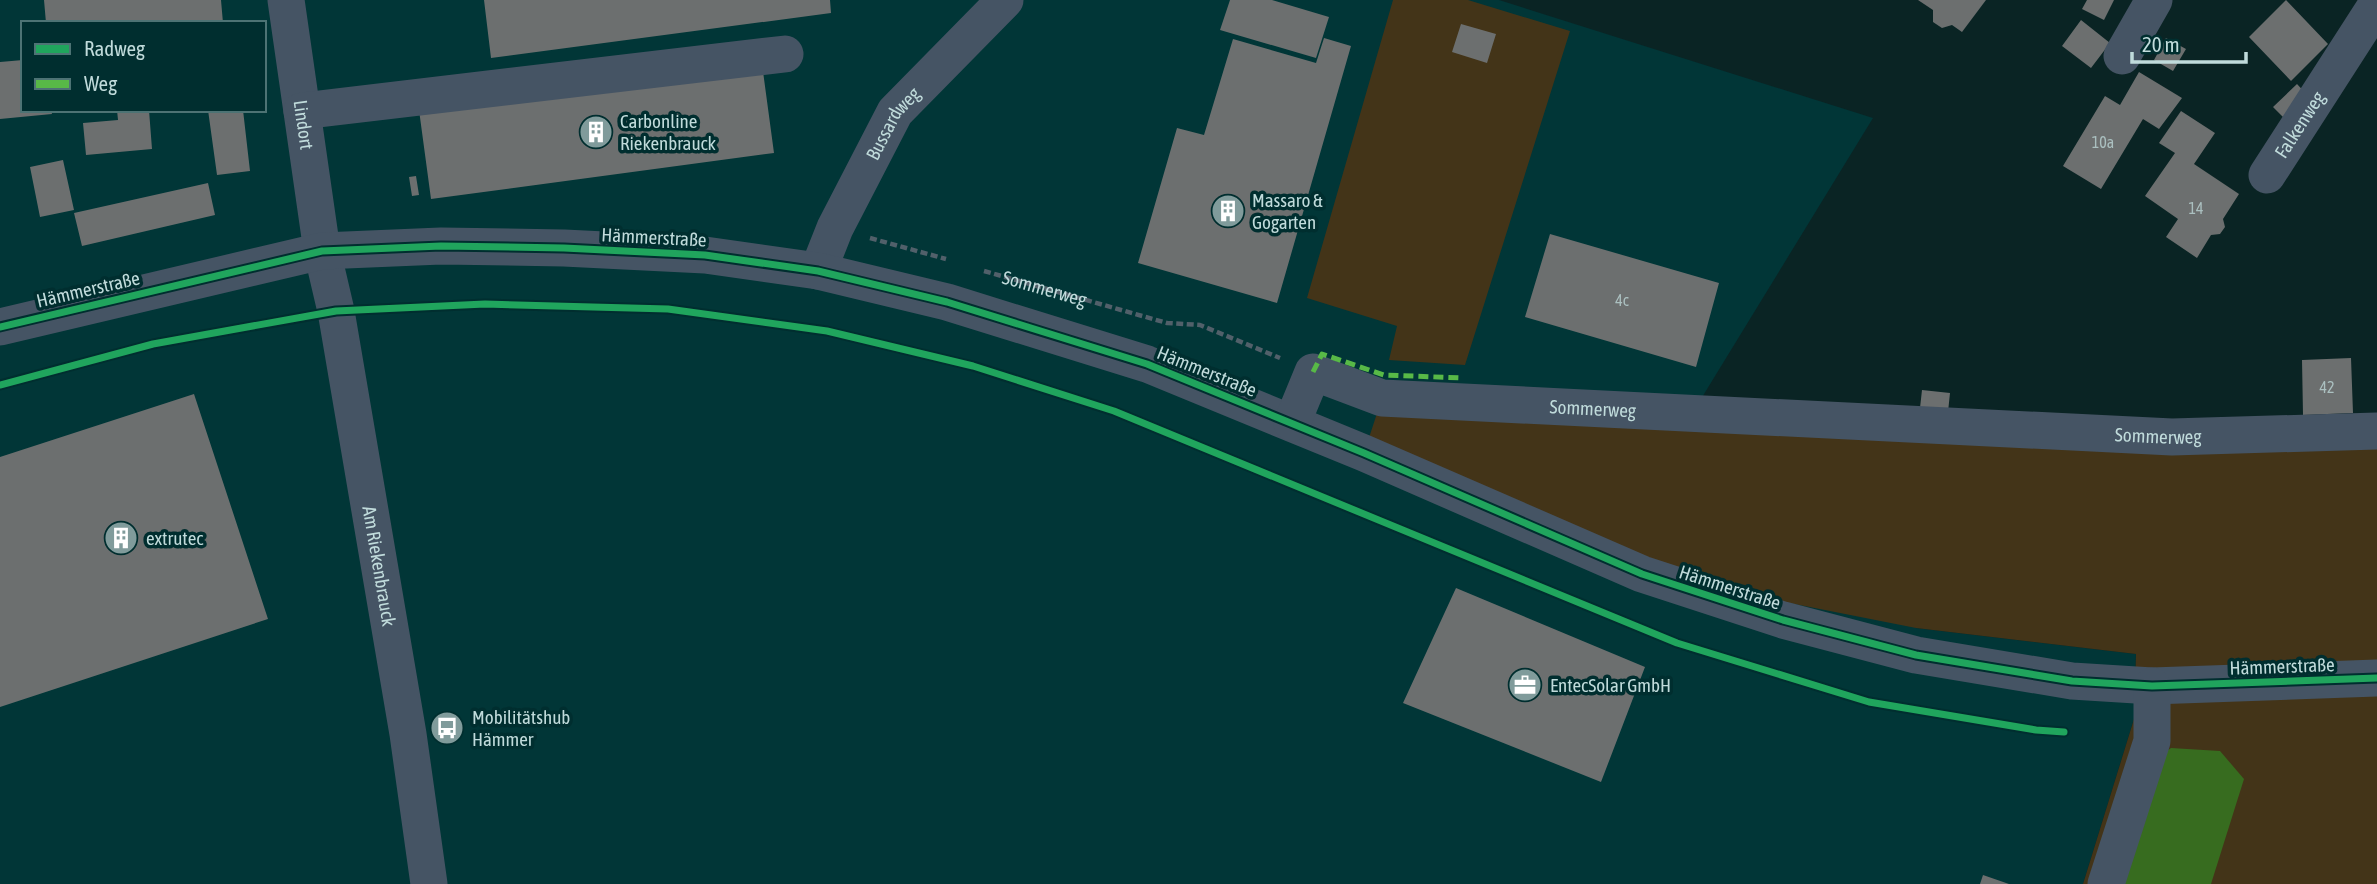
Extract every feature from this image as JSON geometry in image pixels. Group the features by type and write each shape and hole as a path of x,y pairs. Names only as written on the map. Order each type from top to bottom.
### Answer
{"street":[{"name":"Lindort","path":"286,0 322,251"},
{"name":"Bussardweg","path":"818,271 835,228 895,112 1004,0"},
{"path":"2122,56 2154,0"},
{"name":"Falkenweg","path":"2267,175 2377,4"},
{"path":"302,111 785,54"},
{"name":"Hämmerstraße","path":"0,327 322,251 441,246 564,248 705,255 818,271 947,302 1147,364 1292,423 1642,574 1783,620 1916,655 2072,681 2152,686 2377,678"},
{"name":"Am Riekenbrauck","path":"322,251 336,312 408,734 429,884"},
{"path":"1292,423 1313,372"},
{"name":"Sommerweg","path":"1313,372 1382,398 2172,437 2377,431"},
{"path":"2106,884 2152,741 2152,686"}],"path":[{"path":"835,228 954,262"}],"shaded area":[{"path":"0,0 1499,0 1873,118 1693,412 1916,628 2136,654 2134,719 2083,884 0,884"},
{"path":"1393,0 1468,0 1570,31 1465,365 1389,360 1397,326 1307,298"},
{"path":"1382,398 2377,429 2377,884 2083,884 2134,719 2136,654 1916,628 1642,574 1364,453"},
{"path":"2171,748 2220,751 2244,779 2211,884 2118,884 2157,758"}],"building":[{"path":"44,0 221,0 223,21 46,21"},
{"path":"484,0 830,0 831,13 491,58"},
{"path":"1230,0 1272,0 1329,17 1316,58 1220,30"},
{"path":"1918,0 1986,0 1962,32 1952,25 1942,28 1933,22 1933,10"},
{"path":"2087,0 2114,0 2104,20 2082,9"},
{"path":"2286,0 2328,44 2291,81 2249,37"},
{"path":"2081,20 2110,43 2091,68 2062,46"},
{"path":"1461,24 1496,34 1487,63 1452,52"},
{"name":"Massaro & Gogarten","path":"1324,38 1351,46 1277,303 1138,263 1177,128 1204,135 1233,39 1316,63"},
{"path":"2166,38 2186,49 2173,71 2154,60"},
{"path":"21,60 21,112 52,114 0,119 0,62"},
{"name":"Carbonline Riekenbrauck","path":"762,64 774,153 431,199 419,110"},
{"path":"2139,72 2182,98 2159,129 2143,119 2101,189 2063,166 2105,96 2120,105"},
{"path":"2297,84 2309,97 2285,119 2273,107"},
{"path":"2181,111 2215,133 2194,164 2239,194 2223,219 2225,227 2220,234 2211,235 2197,258 2166,237 2178,219 2145,196 2175,153 2159,143"},
{"path":"117,112 149,112 152,149 86,155 83,123 118,120"},
{"path":"208,112 243,112 250,171 217,175"},
{"path":"63,160 74,210 40,217 30,167"},
{"path":"416,176 419,195 412,196 409,177"},
{"path":"208,183 215,215 82,246 74,213"},
{"path":"1550,234 1719,283 1696,367 1525,317"},
{"path":"2351,358 2353,413 2303,415 2302,360"},
{"path":"1922,390 1950,393 1948,412 1920,408"},
{"name":"extrutec","path":"194,394 268,619 0,707 0,457"},
{"name":"EntecSolar GmbH","path":"1456,588 1645,667 1601,782 1403,703"},
{"path":"1983,875 2009,884 1980,884"}],"marked path":[{"path":"1313,372 1322,354 1384,375 1463,378"}],"cycle path":[{"path":"0,327 322,251 441,246 564,248 705,255 818,271 947,302 1147,364 1364,453 1642,574 1783,620 1916,655 2072,681 2152,686 2377,678"},
{"path":"0,385 153,344 336,311 485,304 668,309 827,331 973,366 1114,411 1677,643 1869,702 2036,730 2064,732"}],"place":[{"name":"Carbonline Riekenbrauck","path":"596,132"},
{"name":"Massaro & Gogarten","path":"1228,211"},
{"name":"extrutec","path":"121,538"},
{"name":"EntecSolar GmbH","path":"1525,685"},
{"name":"Mobilitätshub Hämmer","path":"447,728"}]}
